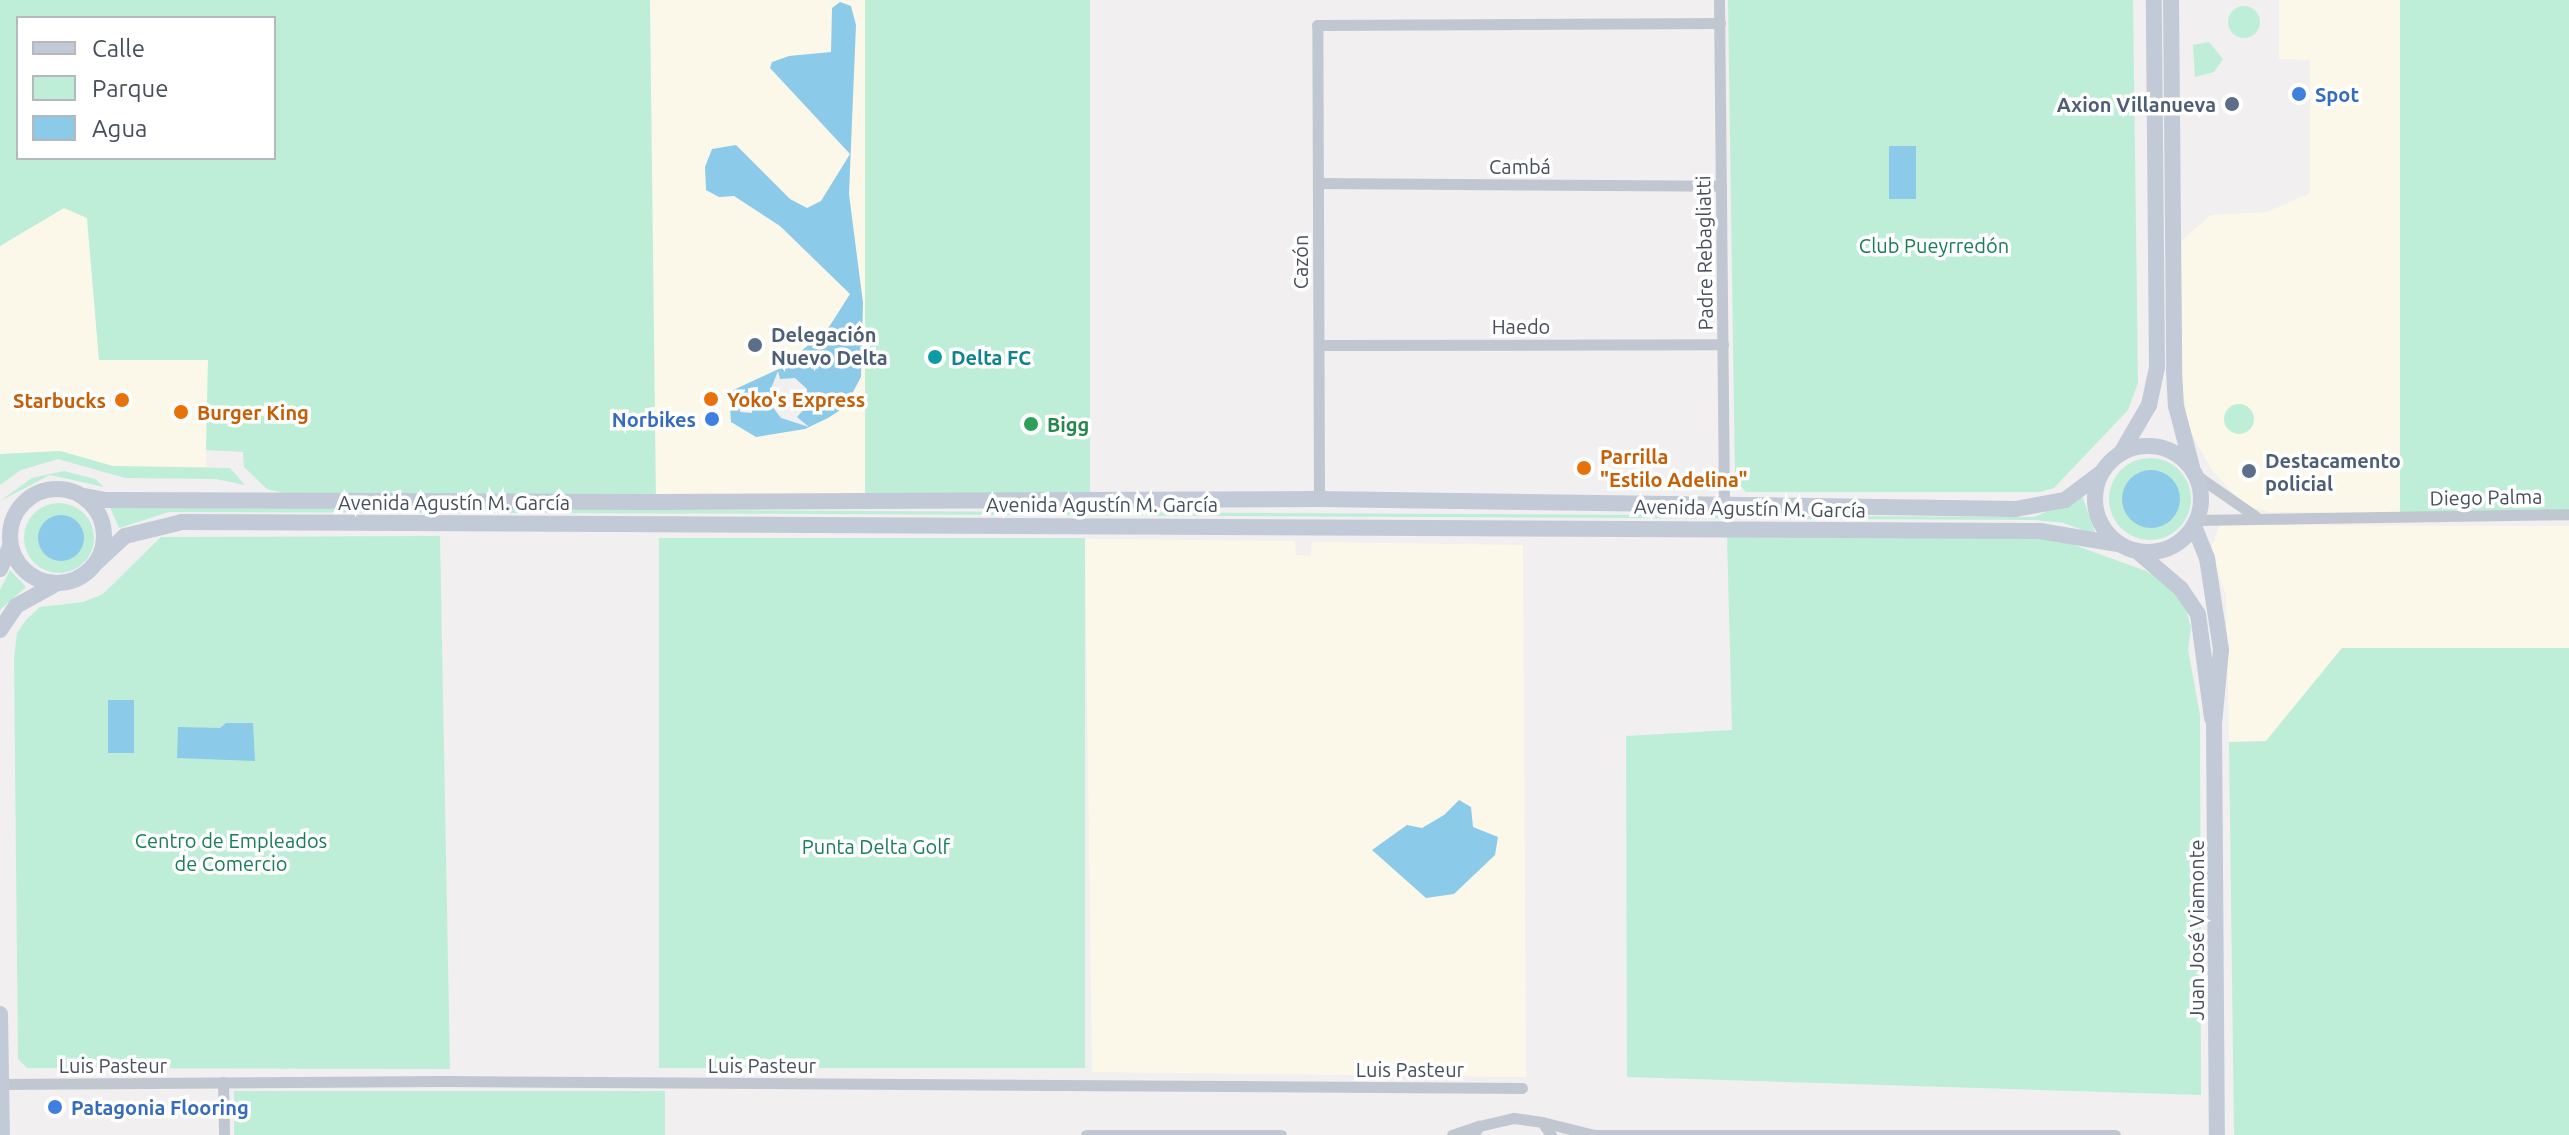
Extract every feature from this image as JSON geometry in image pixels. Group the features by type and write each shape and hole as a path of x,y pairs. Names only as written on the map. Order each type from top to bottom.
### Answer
{"main road":[{"path":"2154,0 2157,368 2149,405 2121,453 2101,473 2096,488 2098,519 2118,544 2138,552 2165,551 2196,523 2202,501 2176,406 2171,0"},
{"path":"2121,453 2136,447 2167,448 2194,471"},
{"name":"Avenida Agustín M. García","path":"83,496 105,500 656,502 1319,499 2040,508 2065,500 2101,473"},
{"path":"0,569 10,547 11,521 28,497 55,488 83,496 102,519 103,548 97,562 72,581 56,584 16,606 0,630"},
{"name":"Avenida Agustín M. García","path":"97,562 125,536 182,522 2040,531 2118,544"},
{"name":"Juan José Viamonte","path":"2196,523 2207,558 2221,650 2214,724 2217,1135"},
{"path":"10,547 25,571 56,584"},
{"name":"Juan José Viamonte","path":"2138,552 2181,589 2198,614 2214,724"},
{"path":"0,1014 2,1135"}],"street":[{"name":"Padre Rebagliatti","path":"1719,0 1724,505"},
{"name":"Cazón","path":"1319,499 1317,25 1720,23"},
{"name":"Cambá","path":"1318,183 1721,186"},
{"name":"Haedo","path":"1319,345 1723,344"},
{"name":"Diego Palma","path":"2194,471 2229,503 2259,518"},
{"name":"Diego Palma","path":"2196,523 2259,518 2569,514"},
{"name":"Luis Pasteur","path":"1,1084 223,1082 1522,1088"},
{"path":"223,1082 224,1135"},
{"path":"1452,1135 1476,1131 1499,1119 1542,1122 1594,1135 2115,1135"},
{"path":"1542,1122 1551,1135"},
{"path":"1086,1135 1281,1135"}],"shaded area":[{"path":"650,0 865,0 865,502 650,502"},
{"path":"2279,0 2400,0 2407,513 2270,512 2244,505 2211,469 2188,427 2182,381 2181,241 2211,215 2267,212 2310,193 2310,60 2279,59"},
{"path":"64,208 87,218 99,360 208,360 206,467 113,466 60,451 0,454 0,246"},
{"path":"2220,525 2569,526 2569,648 2342,648 2266,741 2229,742 2226,595 2210,550"},
{"path":"1085,539 1295,541 1296,555 1311,556 1312,542 1523,545 1526,1077 1092,1072"}],"green space":[{"path":"0,0 650,0 656,502 283,493 267,489 244,467 243,452 206,450 208,360 99,360 87,218 64,208 0,246"},
{"path":"865,0 1090,0 1090,503 865,503"},
{"name":"Club Pueyrredón","path":"1728,0 2133,0 2138,383 2128,410 2054,488 2040,492 1746,492 1735,480"},
{"path":"2400,0 2569,0 2569,513 2400,513"},
{"path":"2244,6 2255,11 2260,22 2255,33 2244,38 2233,33 2228,22 2233,11"},
{"path":"2209,42 2223,59 2214,72 2195,77 2193,45"},
{"path":"2239,404 2250,408 2254,419 2250,430 2239,434 2228,430 2224,419 2228,408"},
{"path":"60,451 113,466 230,468 245,485 216,479 125,478 58,459 21,470 0,485 0,454"},
{"path":"2150,458 2166,461 2179,470 2188,483 2191,499 2188,515 2179,528 2166,537 2150,540 2134,537 2121,528 2112,515 2109,499 2112,483 2121,470 2134,461"},
{"path":"64,471 95,479 104,487 50,475 0,501 32,478"},
{"path":"2082,496 2096,535 2064,523 2036,520 823,514 169,512 119,528 110,507 2034,517"},
{"path":"66,503 88,518 94,538 92,552 84,563 73,571 52,573 34,563 26,552 24,531 34,513 45,505"},
{"path":"1727,535 2052,537 2146,571 2172,587 2185,605 2191,628 2188,650 2200,715 2201,1095 1627,1077 1626,736 1732,730"},
{"name":"Centro de Empleados de Comercio","path":"440,536 450,1069 27,1068 18,1059 14,659 17,633 26,620 40,607 83,602 103,594 161,537"},
{"name":"Punta Delta Golf","path":"659,538 1085,538 1085,1068 659,1068"},
{"path":"10,570 26,587 0,610 0,590"},
{"path":"2342,648 2569,648 2569,1135 2234,1135 2229,742 2266,741"},
{"path":"234,1091 665,1091 665,1135 234,1135"}],"water":[{"path":"840,2 851,6 856,25 849,194 863,303 861,377 845,407 828,418 805,429 756,437 731,422 729,392 783,367 829,327 850,294 780,226 734,196 719,197 706,190 705,167 712,149 736,145 790,199 807,208 821,201 850,154 770,68 772,62 789,56 831,52 832,8"},
{"path":"1889,146 1916,146 1916,199 1889,199"},
{"path":"2151,470 2171,479 2180,499 2171,519 2151,528 2131,519 2122,499 2131,479"},
{"path":"61,515 77,522 84,538 77,554 61,561 45,554 38,538 45,522"},
{"path":"108,700 134,700 134,753 108,753"},
{"path":"226,723 253,723 255,761 177,758 178,727 220,728"},
{"path":"1459,800 1471,807 1473,827 1498,837 1495,855 1454,894 1426,898 1372,850 1407,825 1422,828 1444,815"}],"pier":[{"path":"778,371 780,379 795,378 807,389 808,405 797,417 809,427 781,418 768,401 753,400 752,413 740,412 740,400 729,392 768,396"}],"place":[{"name":"Spot","path":"2299,94"},
{"name":"Axion Villanueva","path":"2232,104"},
{"name":"Delegación Nuevo Delta","path":"755,345"},
{"name":"Delta FC","path":"935,357"},
{"name":"Yoko's Express","path":"711,399"},
{"name":"Starbucks","path":"122,400"},
{"name":"Burger King","path":"181,412"},
{"name":"Norbikes","path":"712,419"},
{"name":"Bigg","path":"1031,424"},
{"name":"Parrilla \"Estilo Adelina\"","path":"1584,468"},
{"name":"Destacamento policial","path":"2249,471"},
{"name":"Patagonia Flooring","path":"55,1107"}]}
